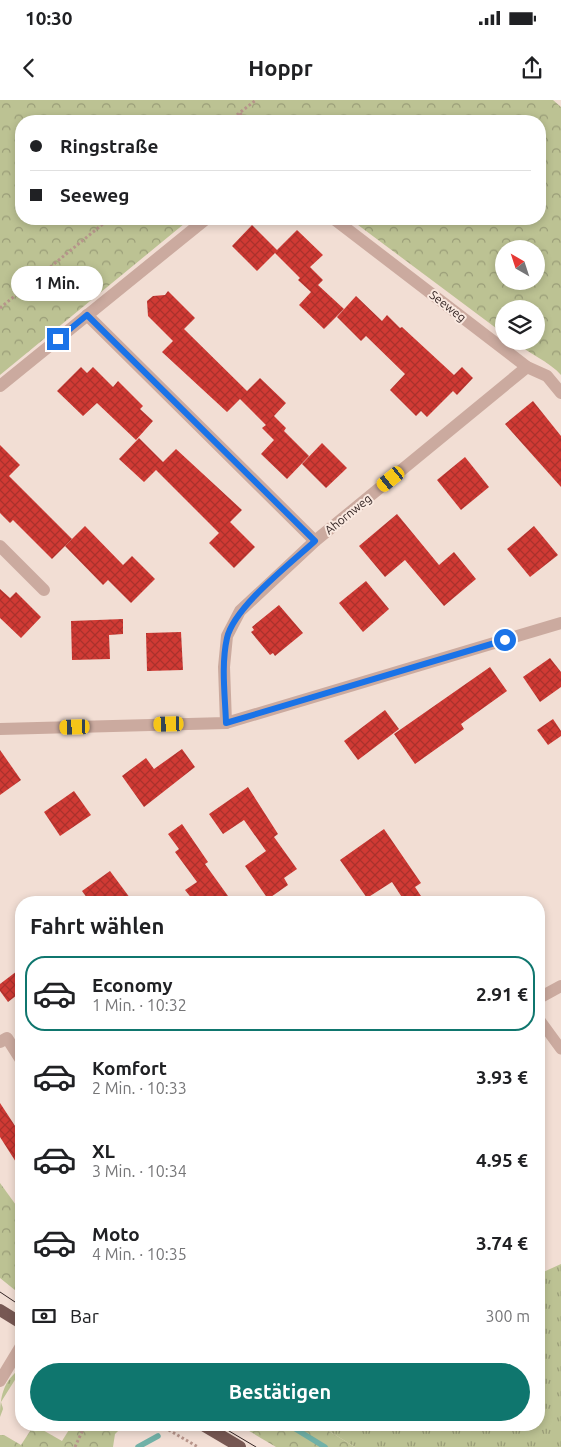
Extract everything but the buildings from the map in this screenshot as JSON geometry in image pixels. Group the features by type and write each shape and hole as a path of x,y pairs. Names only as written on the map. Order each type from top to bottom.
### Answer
{"main road":[{"path":"0,1310 15,1319"},
{"path":"213,1431 240,1447"}],"street":[{"path":"0,386 199,225"},
{"name":"Seeweg","path":"342,225 527,368 547,376 561,393"},
{"path":"87,315 315,541"},
{"name":"Ahornweg","path":"226,723 224,667 227,636 240,610 315,541 527,368"},
{"path":"0,546 44,590"},
{"path":"0,729 226,723 561,623"},
{"path":"545,995 561,986"},
{"path":"0,1042 7,1038 15,1051"},
{"path":"0,1381 15,1356"}],"lane":[{"path":"545,1027 561,1049"}],"path":[{"path":"237,115 256,100"},
{"path":"0,308 103,225"},
{"path":"75,1447 82,1431"},
{"path":"170,1431 198,1447"}],"green space":[{"path":"0,100 553,100 561,107 561,375 527,350 545,350 545,300 495,300 495,327 358,225 546,225 546,115 15,115 15,225 183,225 0,375"},
{"path":"0,1183 15,1204 15,1290 0,1278"},
{"path":"561,1264 561,1447 355,1447 329,1431 545,1431 545,1271"},
{"path":"15,1373 15,1380 1,1402 2,1396 6,1384"},
{"path":"1,1403 3,1409 0,1417"},
{"path":"30,1431 44,1431 62,1441 68,1431 118,1431 115,1434 113,1447 0,1447 0,1435 4,1435 21,1445"},
{"path":"249,1431 329,1431 355,1447 276,1447"}],"waterway":[{"path":"299,1431 325,1447"},
{"path":"138,1447 158,1436"}],"tram line":[{"path":"0,1292 15,1302"},
{"path":"229,1431 256,1447"}],"route":[{"path":"58,339 87,315 315,541 240,610 227,636 224,667 226,723 505,640"}]}
